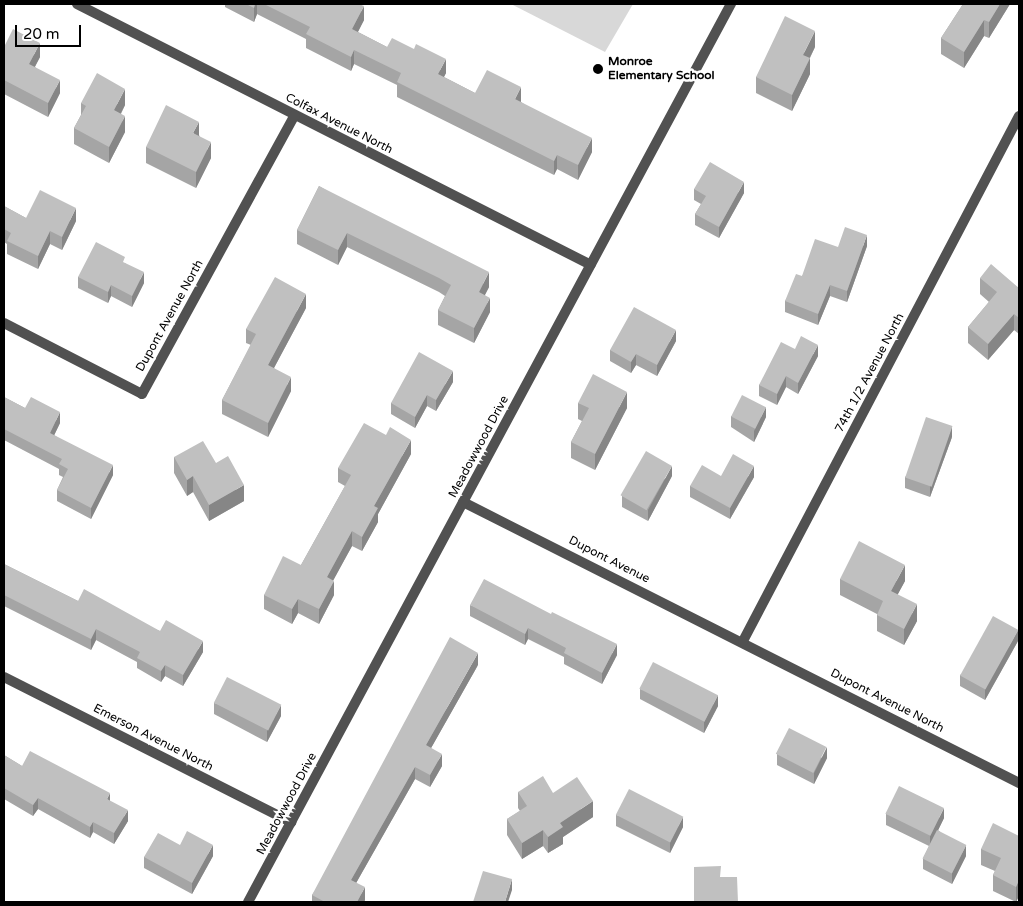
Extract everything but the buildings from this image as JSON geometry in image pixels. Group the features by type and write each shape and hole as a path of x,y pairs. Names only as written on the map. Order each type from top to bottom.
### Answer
{"street":[{"name":"Colfax Avenue North","path":"77,4 591,265"},
{"name":"Meadowwood Drive","path":"248,902 731,4"},
{"name":"Dupont Avenue North","path":"4,323 142,394 295,115"},
{"name":"74th 1/2 Avenue North","path":"743,641 1019,116"},
{"name":"Dupont Avenue","path":"463,502 743,641"},
{"name":"Dupont Avenue North","path":"743,641 1019,783"},
{"name":"Emerson Avenue North","path":"4,677 292,822"}],"shaded area":[{"path":"511,4 633,4 605,52"}],"place":[{"name":"Monroe Elementary School","path":"598,69"}]}
